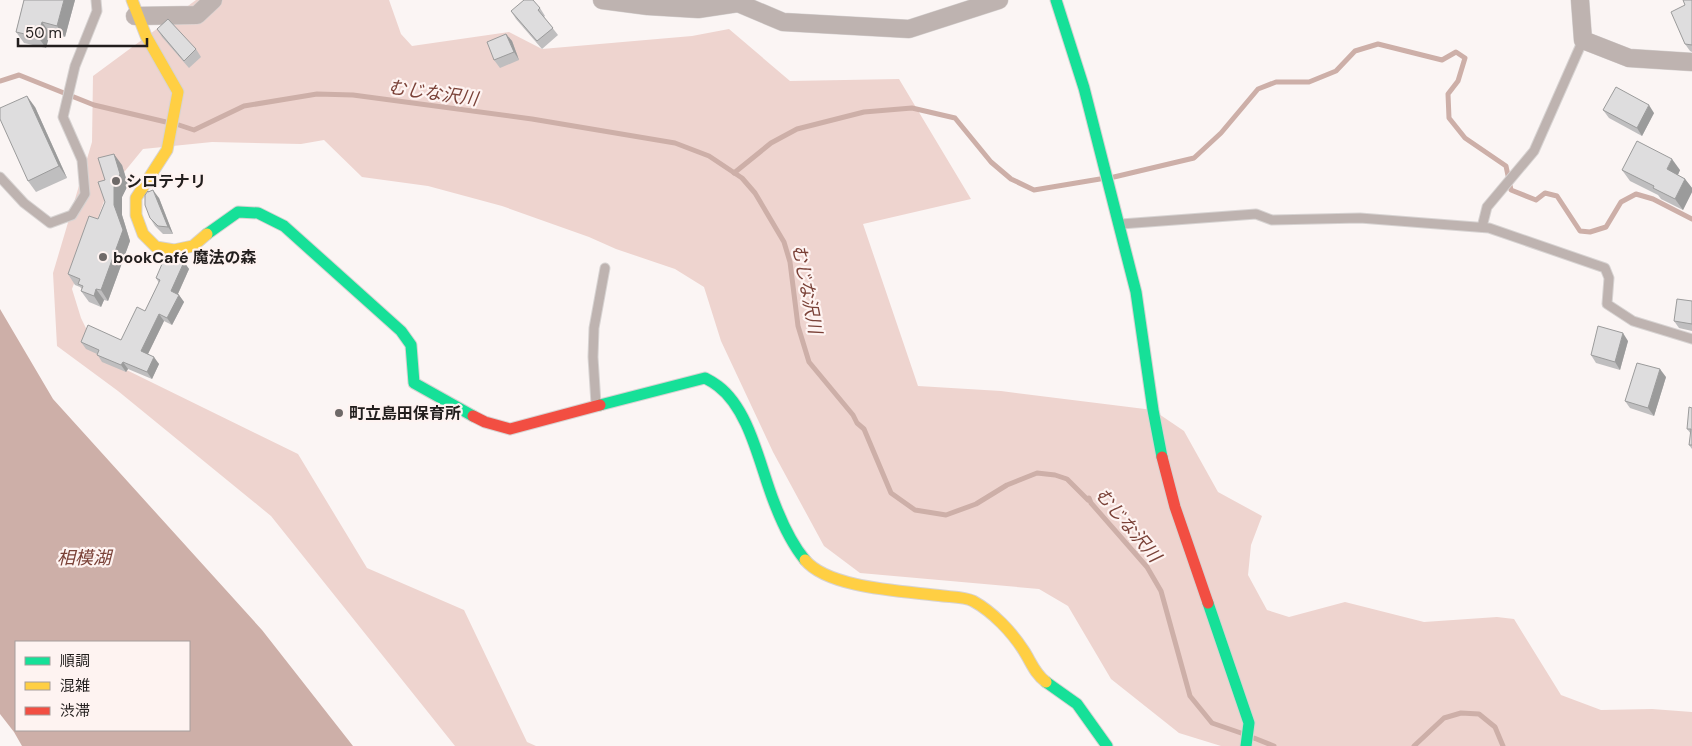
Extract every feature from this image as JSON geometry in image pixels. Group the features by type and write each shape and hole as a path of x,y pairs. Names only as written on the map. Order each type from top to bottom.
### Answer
{"street":[{"path":"134,8 197,15 213,0"},
{"path":"602,0 648,6 698,9 738,3 783,22 909,29 999,0"},
{"path":"1056,0 1084,88 1136,292 1161,453 1175,507 1250,723 1246,746"},
{"path":"1580,0 1583,40 1628,58 1692,62"},
{"path":"134,8 156,56 178,92 167,150 136,198 136,215 143,234 156,247 174,250 193,246 218,225 238,212 258,213 284,226 401,330 411,345 414,383 485,422 510,429 704,378 719,386 738,408 754,442 778,511 794,546 811,567 829,577 858,585 971,600 998,618 1023,649 1040,677 1077,704 1107,746"},
{"path":"1090,724 1096,746"}],"lane":[{"path":"0,178 24,203 50,223 72,215 85,194 82,160 63,117 75,66 97,11 96,0"},
{"path":"1482,227 1488,207 1534,151 1583,40"},
{"path":"1118,224 1256,214 1272,220 1360,218 1489,228 1605,268 1609,278 1607,304 1633,321 1692,339"},
{"path":"596,407 593,357 594,328 605,268"}],"shaded area":[{"path":"196,0 389,0 401,34 412,46 509,32 542,49 692,36 729,29 790,81 899,79 971,199 863,224 918,386 1001,391 1153,410 1184,431 1218,492 1262,516 1251,545 1248,575 1267,610 1289,617 1345,602 1424,622 1497,617 1514,619 1561,695 1601,710 1652,709 1692,712 1692,746 1221,746 1179,733 1111,679 1068,606 1039,589 860,573 824,546 773,452 721,341 704,287 675,269 502,206 428,186 362,177 324,140 301,144 212,142 143,149 107,193 72,289 81,318 100,357 298,454 367,568 464,610 527,742 536,746 455,746 271,516 118,391 57,346 53,273 92,142 93,76"}],"water":[{"name":"相模湖","path":"0,309 53,399 262,630 353,746 22,746 0,714"}],"building":[{"path":"24,0 64,0 57,26 42,22 38,37 16,32"},
{"path":"524,0 533,0 540,8 538,10 553,28 537,41 511,11"},
{"path":"1683,0 1692,0 1692,45 1685,44 1671,12 1685,5"},
{"path":"168,19 196,49 184,61 157,29"},
{"path":"506,34 514,52 494,60 487,42"},
{"path":"1616,87 1649,105 1637,128 1603,110"},
{"path":"27,96 59,166 28,181 0,119 0,108"},
{"path":"1637,141 1672,159 1667,169 1685,179 1675,199 1622,170"},
{"path":"114,154 120,174 114,187 114,205 123,230 101,290 96,289 94,296 81,291 83,286 78,284 80,279 68,274 89,216 98,219 105,202 98,182 105,180 98,158"},
{"path":"153,190 168,227 158,226 150,218 145,205 145,195 148,191"},
{"path":"165,257 172,257 184,262 171,291 179,295 167,318 159,314 141,351 154,357 147,372 123,362 121,365 97,355 99,350 81,342 88,325 121,340 137,307 145,311 160,280 156,278"},
{"path":"1677,299 1692,301 1692,324 1674,321"},
{"path":"1598,326 1623,333 1615,362 1591,355"},
{"path":"1637,363 1660,369 1648,408 1625,401"},
{"path":"1689,407 1692,408 1692,445 1689,445 1691,429 1687,429"}],"waterway":[{"path":"1114,177 1194,158 1221,133 1258,89 1276,82 1309,82 1336,71 1355,51 1378,44 1442,60 1456,52 1465,58 1458,81 1448,94 1449,118 1465,138 1506,166 1511,190 1536,200 1545,193 1557,196 1580,231 1590,232 1606,227 1621,202 1636,194 1653,199 1692,219"},
{"name":"むじな沢川","path":"0,81 19,75 94,105 166,122"},
{"name":"むじな沢川","path":"179,125 194,130 244,106 317,94 353,95 532,119 675,143 709,156 742,178 755,193 784,242 790,262 798,326 809,362 853,415 857,423 864,429 891,493 915,510 946,515 976,504 1007,485 1037,473 1055,475 1067,479 1088,500 1089,498 1091,503 1147,567 1161,591 1190,696 1212,723 1241,733"},
{"path":"734,173 771,143 797,129 864,112 912,108 955,118 991,162 1011,179 1034,190 1100,179"},
{"name":"むじな沢川","path":"1414,746 1444,718 1461,713 1479,714 1495,727 1503,746"},
{"name":"むじな沢川","path":"1254,738 1274,746"}],"traffic: fast":[{"path":"1056,0 1084,88 1136,292 1153,410 1162,457"},
{"path":"207,234 238,212 258,213 284,226 401,331 411,345 414,383 473,416"},
{"path":"600,405 705,378 718,386 729,396 746,424 780,518 791,540 805,560"},
{"path":"1208,603 1249,723 1246,746"},
{"path":"1046,682 1077,704 1107,746"}],"traffic: slow":[{"path":"132,0 146,36 178,92 167,150 136,198 136,215 143,234 156,247 174,250 193,246 207,234"},
{"path":"805,560 816,570 849,583 973,601 988,611 1008,630 1024,651 1036,672 1046,682"}],"traffic: jam":[{"path":"473,416 485,422 510,429 600,405"},
{"path":"1162,457 1175,507 1208,603"}],"place":[{"name":"シロテナリ","path":"116,181"},
{"name":"bookCafé 魔法の森","path":"103,257"},
{"name":"町立島田保育所","path":"339,413"}]}
